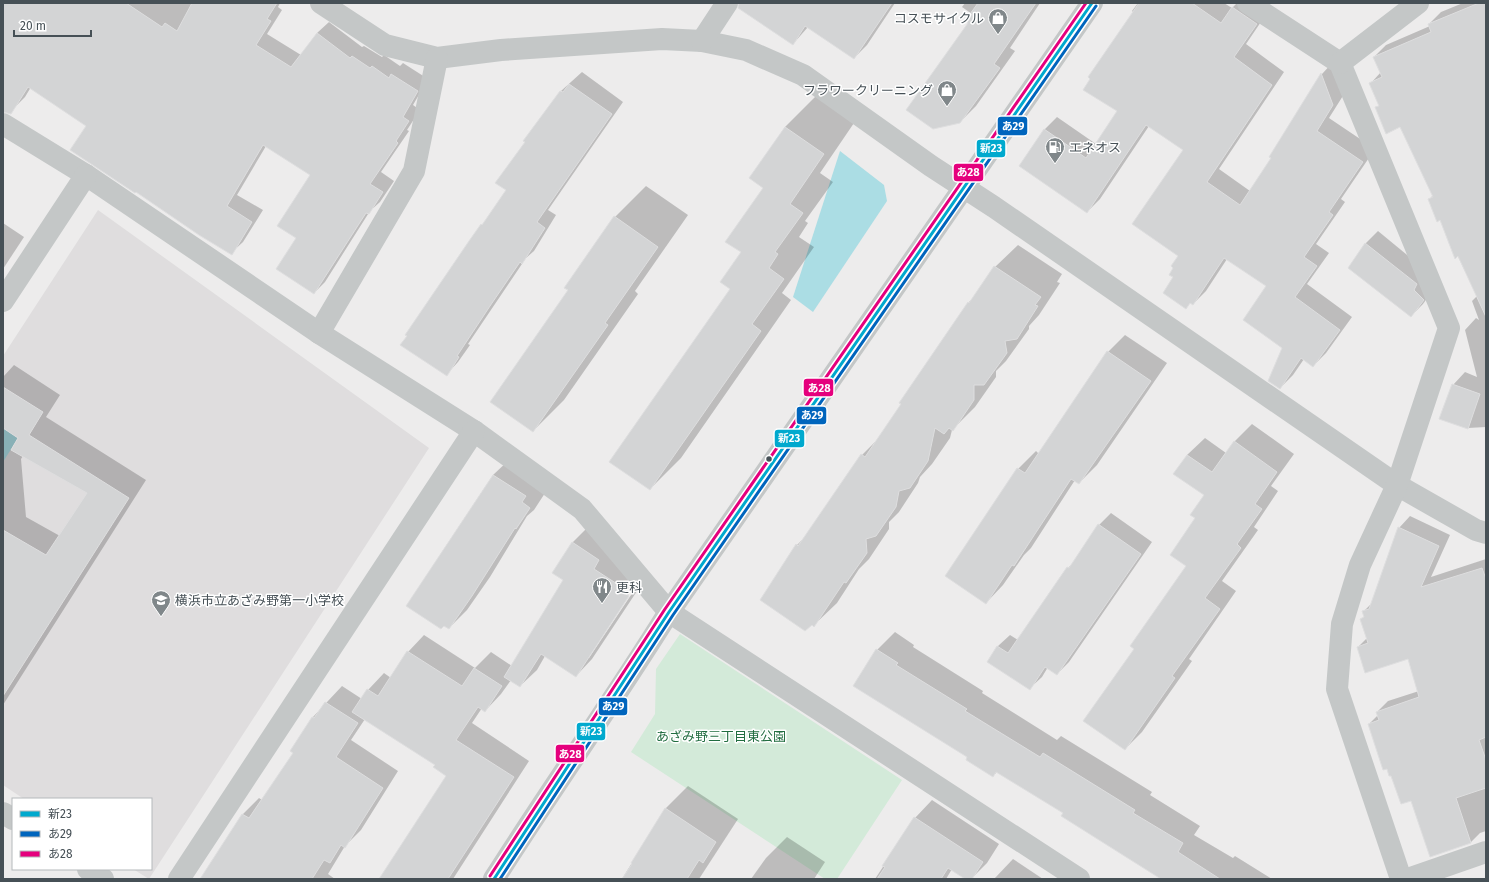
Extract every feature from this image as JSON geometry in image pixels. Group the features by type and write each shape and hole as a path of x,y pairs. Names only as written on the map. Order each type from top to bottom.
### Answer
{"street":[{"path":"321,3 385,45 437,58 500,50 662,39 702,41 746,50 803,75 963,188 1001,211 1397,485 1476,530 1486,533"},
{"path":"702,41 727,3"},
{"path":"494,879 533,817 646,650 669,612 1092,3"},
{"path":"1248,3 1340,63 1450,328 1397,485 1360,565 1342,624 1337,689 1401,879"},
{"path":"1340,63 1418,3"},
{"path":"319,333 414,171 437,58"},
{"path":"3,124 86,175 319,333 474,431 582,509 669,612 1079,879"},
{"path":"3,301 86,175"},
{"path":"179,879 474,431"},
{"path":"3,813 12,819"},
{"path":"1408,879 1486,852"},
{"path":"90,870 103,879"}],"shaded area":[{"name":"横浜市立あざみ野第一小学校","path":"98,210 429,448 149,879 135,870 152,870 152,798 22,798 3,785 3,356"}],"green space":[{"name":"あざみ野三丁目東公園","path":"680,634 902,780 837,879 825,879 631,752 655,714 656,669"}],"water":[{"path":"840,151 884,185 887,201 813,312 793,297"},
{"path":"3,428 18,438 3,462"}],"building":[{"path":"3,3 126,3 162,27 165,23 177,31 192,3 277,3 267,19 271,21 256,45 291,67 317,33 350,58 352,56 370,68 372,66 389,78 391,74 418,91 403,117 409,121 396,141 398,143 370,184 383,192 369,214 366,213 314,294 276,269 296,238 277,226 310,175 263,145 227,206 252,222 232,255 70,150 86,126 28,87 11,114 3,112"},
{"path":"739,3 892,3 854,59 805,26 793,45 738,8"},
{"path":"978,3 1036,3 994,64 1000,68 960,123 933,129 906,110 968,23 965,21"},
{"path":"1139,3 1192,3 1221,23 1232,7 1257,24 1234,57 1272,85 1207,182 1240,205 1271,158 1269,157 1321,73 1333,105 1317,131 1363,162 1329,212 1333,215 1304,257 1317,266 1295,297 1340,330 1313,367 1301,358 1280,389 1268,381 1282,348 1243,320 1266,286 1224,258 1193,305 1190,303 1186,309 1163,293 1173,277 1169,275 1173,268 1171,266 1178,256 1132,224 1183,150 1146,125 1087,213 1019,166 1044,129 1086,158 1117,111 1083,90 1090,79 1088,77"},
{"path":"1479,3 1486,3 1486,317 1458,256 1455,259 1440,220 1437,222 1428,199 1433,197 1400,127 1386,134 1375,107 1379,106 1369,83 1382,77 1373,57 1431,32 1428,24"},
{"path":"569,84 612,114 537,222 545,228 522,264 520,262 490,306 457,356 459,357 447,376 400,345 407,336 405,335 469,241 506,190 495,183 525,142 523,141 560,91 563,92"},
{"path":"785,127 824,154 790,204 803,213 775,252 778,254 769,268 784,279 752,324 761,331 650,490 609,462 730,289 720,282 741,252 725,242 763,188 749,178"},
{"path":"614,216 658,247 605,323 608,325 533,432 490,402 568,290 564,288"},
{"path":"1365,243 1417,284 1414,290 1424,300 1411,317 1348,268"},
{"path":"994,266 1041,297 1035,305 1038,306 1017,339 1005,341 1007,353 984,385 974,385 974,400 953,431 949,428 944,434 935,428 928,461 910,488 899,491 896,507 876,536 866,539 867,553 846,583 844,582 814,627 812,625 805,631 760,600 796,544 798,546 861,454 865,457 901,404 899,403"},
{"path":"1107,351 1151,381 1079,484 1071,479 1014,566 1012,565 986,604 945,576 1017,468 1025,473"},
{"path":"1452,384 1480,394 1468,429 1439,419"},
{"path":"3,387 43,412 29,435 129,498 3,696 3,530 46,555 87,493 11,450 18,438 3,428"},
{"path":"1234,441 1277,472 1255,504 1262,509 1237,544 1241,548 1205,598 1220,609 1172,676 1175,678 1125,750 1083,721 1134,649 1130,646 1186,566 1170,555 1195,518 1190,515 1204,495 1173,474 1187,455 1212,472"},
{"path":"493,475 526,496 522,502 530,508 516,529 515,528 472,596 449,629 444,626 441,629 406,606"},
{"path":"1098,524 1141,554 1057,675 1045,667 1030,690 987,662 997,646 1008,653 1067,567 1069,568"},
{"path":"1398,527 1439,546 1421,587 1482,568 1486,579 1486,737 1479,740 1486,760 1486,788 1456,798 1471,843 1430,857 1411,801 1401,804 1391,776 1389,776 1387,769 1383,770 1368,724 1379,720 1376,712 1419,697 1408,659 1365,673 1357,647 1368,643 1360,619 1364,617 1362,611 1369,609"},
{"path":"572,542 599,560 594,569 628,591 626,594 629,596 576,677 541,654 520,687 504,677 563,580 552,573"},
{"path":"876,649 898,663 896,665 967,709 965,711 1040,757 1043,753 1135,810 1133,813 1183,843 1178,852 1220,879 1161,879 1061,816 1063,813 996,772 993,777 966,760 967,757 853,686"},
{"path":"407,651 462,686 474,668 502,686 485,712 478,707 456,740 514,777 448,879 379,879 446,776 433,767 435,765 352,712 367,689 378,696"},
{"path":"325,702 358,723 336,757 383,788 345,848 341,845 330,863 324,860 312,879 200,879 242,814 249,818 293,753 290,751 312,717 314,718"},
{"path":"665,808 716,842 703,863 699,860 687,879 622,879 632,864 631,863"},
{"path":"914,817 983,862 972,879 965,879 948,868 941,879 877,879 885,867 882,866"}],"transit line":[{"name":"あ28","path":"490,876 665,609 1086,3"},
{"name":"新23","path":"494,879 669,612 1092,3"},
{"name":"あ29","path":"500,879 673,615 1096,6"}],"place":[{"name":"コスモサイクル","path":"998,35"},
{"name":"フラワークリーニング","path":"947,107"},
{"name":"エネオス","path":"1055,164"},
{"name":"更科","path":"602,604"},
{"name":"横浜市立あざみ野第一小学校","path":"161,617"}]}
